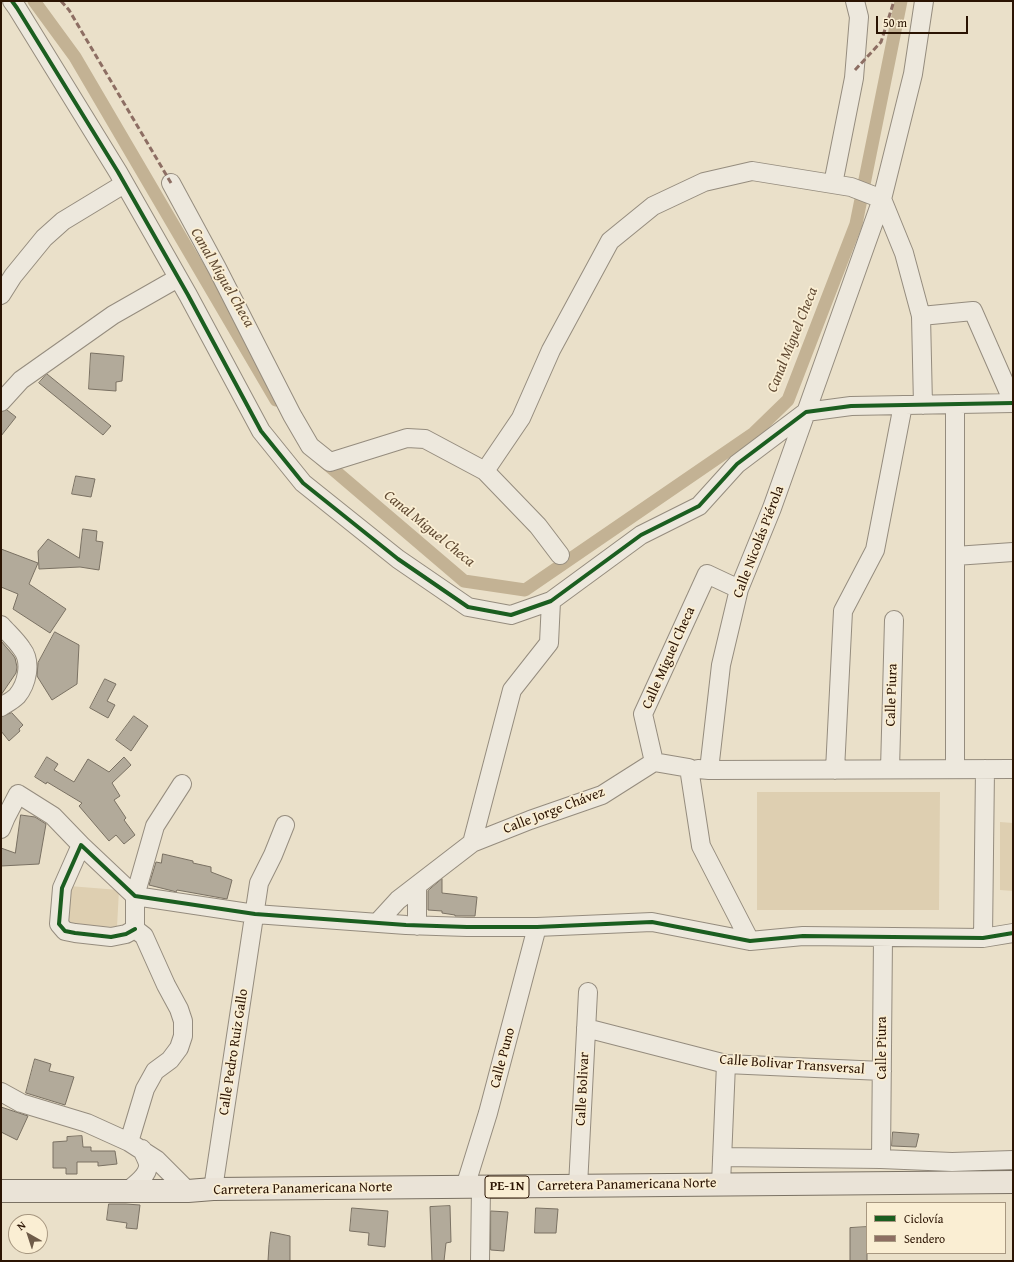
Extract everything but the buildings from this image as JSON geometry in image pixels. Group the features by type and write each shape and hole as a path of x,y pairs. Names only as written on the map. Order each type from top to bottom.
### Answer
{"highway":[{"name":"Carretera Panamericana Norte","path":"1,1191 188,1191 213,1189 1013,1182"}],"street":[{"path":"12,1 124,184 178,278 261,431 303,483 398,558 468,607 511,615 551,602 641,535 699,506 738,464 806,412 851,406 1013,403 973,311 921,316"},
{"path":"833,184 854,78 859,17 855,1"},
{"name":"Calle Nicolás Piérola","path":"710,770 721,665 739,589 772,508 882,199 913,74 924,1"},
{"path":"485,470 521,418 551,350 610,241 653,206 704,182 752,171 851,187 882,199 904,253 921,316 923,405"},
{"path":"171,183 217,268 292,415 310,446 330,462 407,438 425,439 485,470 538,526 560,555"},
{"path":"1,295 13,276 44,238 63,221 124,184"},
{"path":"4,394 21,380 113,315 178,278"},
{"path":"955,404 955,769"},
{"path":"835,770 843,611 875,550 902,405"},
{"path":"955,556 1013,552"},
{"name":"Calle Miguel Checa","path":"654,762 643,714 707,574 739,589"},
{"path":"472,843 512,690 549,643 551,602"},
{"name":"Calle Piura","path":"890,769 894,620"},
{"path":"1,625 23,649 27,666 25,682 22,689 11,701 1,707"},
{"path":"654,762 710,770 1013,769"},
{"name":"Calle Jorge Chávez","path":"377,923 398,900 472,843 536,818 602,795 654,762"},
{"path":"690,768 701,846 750,941"},
{"path":"983,938 985,769"},
{"path":"134,929 135,896 155,826 182,784"},
{"path":"1,829 18,794 53,816 81,845 135,896 254,914 377,923 467,927 537,927 652,922 750,941 803,936 983,938 1013,933"},
{"name":"Calle Pedro Ruiz Gallo","path":"213,1189 259,883 285,825"},
{"path":"81,845 62,888 60,924 65,931 111,937 126,934 134,929"},
{"path":"411,925 417,886"},
{"path":"398,900 395,905 397,916 411,925"},
{"name":"Calle Puno","path":"480,1261 473,1187 488,1113 537,927"},
{"path":"128,1191 145,1173 148,1164 135,1145 145,1089 155,1071 170,1060 179,1048 183,1036 183,1021 179,1009 166,985 144,936 134,929"},
{"name":"Calle Piura","path":"881,1159 883,937"},
{"name":"Calle Bolivar","path":"578,1186 588,992"},
{"name":"Calle Bolivar Transversal","path":"586,1028 726,1064 882,1071"},
{"path":"722,1184 726,1064"},
{"path":"1,1092 21,1103 87,1124 135,1145 157,1160 188,1191"},
{"path":"722,1158 881,1159 952,1162 1013,1160"}],"shaded area":[{"path":"757,792 940,792 939,910 757,910"},
{"path":"1000,822 1013,823 1013,891 1000,890"},
{"path":"69,886 119,890 117,927 65,924"}],"waterway":[{"name":"Canal Miguel Checa","path":"34,1 75,57 276,400"},
{"name":"Canal Miguel Checa","path":"321,459 464,581 525,590 754,433 788,400 856,224 901,1"}],"marked path":[{"path":"61,1 69,10 171,183"},
{"path":"855,70 881,42 894,1"}],"cycle path":[{"path":"12,1 118,172 188,295 261,431 303,483 398,559 468,607 511,615 551,601 641,535 699,506 737,464 806,412 851,406 1013,403"},
{"path":"135,929 126,934 111,937 65,931 59,924 62,888 81,845 135,896 255,914 406,925 467,927 537,927 652,922 750,941 803,936 983,938 1013,933"}]}
